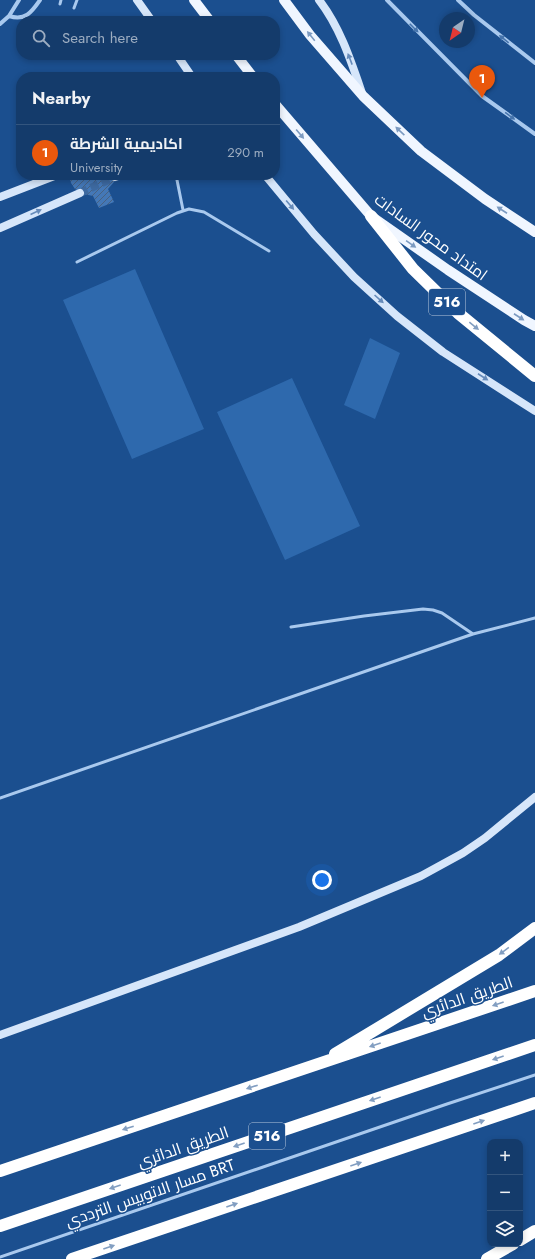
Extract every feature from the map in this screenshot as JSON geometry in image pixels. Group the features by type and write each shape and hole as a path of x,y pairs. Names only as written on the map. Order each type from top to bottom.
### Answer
{"highway":[{"name":"516","path":"371,216 413,269 458,312 535,376"},
{"path":"316,1065 499,954 535,928"},
{"name":"الطريق الدائري","path":"0,1171 535,991"},
{"name":"الطريق الدائري","path":"0,1226 535,1045"},
{"path":"72,1259 535,1103"},
{"path":"523,1238 535,1231"},
{"path":"487,1259 508,1247"}],"main road":[{"path":"194,0 206,16"},
{"path":"284,0 310,35 363,96 421,151 485,199 535,232"},
{"path":"240,60 249,72"},
{"name":"امتداد محور السادات","path":"280,110 371,216 448,270 535,326"}],"street":[{"path":"0,24 9,16 19,0"},
{"path":"26,16 30,13 40,0"},
{"path":"137,0 148,16"},
{"path":"319,0 326,9 347,51 363,96"},
{"path":"387,0 482,96 535,134"},
{"path":"458,0 474,15 535,63"},
{"path":"9,16 16,19"},
{"path":"180,60 189,72"},
{"path":"0,197 44,180"},
{"path":"269,180 314,234 354,277 397,316 443,352 535,411"},
{"path":"0,228 80,193"},
{"path":"0,1035 299,927 421,876 484,838 535,797"}],"lane":[{"path":"60,4 61,0"},
{"path":"74,8 77,0"},
{"path":"177,180 183,210"},
{"path":"77,262 183,210 197,210 204,212 269,252"},
{"path":"291,628 364,616 423,609 442,613 473,634"},
{"path":"0,798 473,634 535,618"},
{"name":"مسار الاتوبيس الترددي BRT","path":"0,1258 535,1075"}],"shaded area":[{"path":"135,269 204,429 132,459 63,300"},
{"path":"370,338 400,353 375,419 344,405"},
{"path":"292,378 360,526 285,560 217,412"}],"building":[{"path":"70,180 115,180 108,189 114,202 99,208 93,196 84,194 75,189"}],"tunnel":[{"path":"80,193 108,180"}],"place":[{"name":"اكاديمية الشرطة","path":"482,98"}]}
